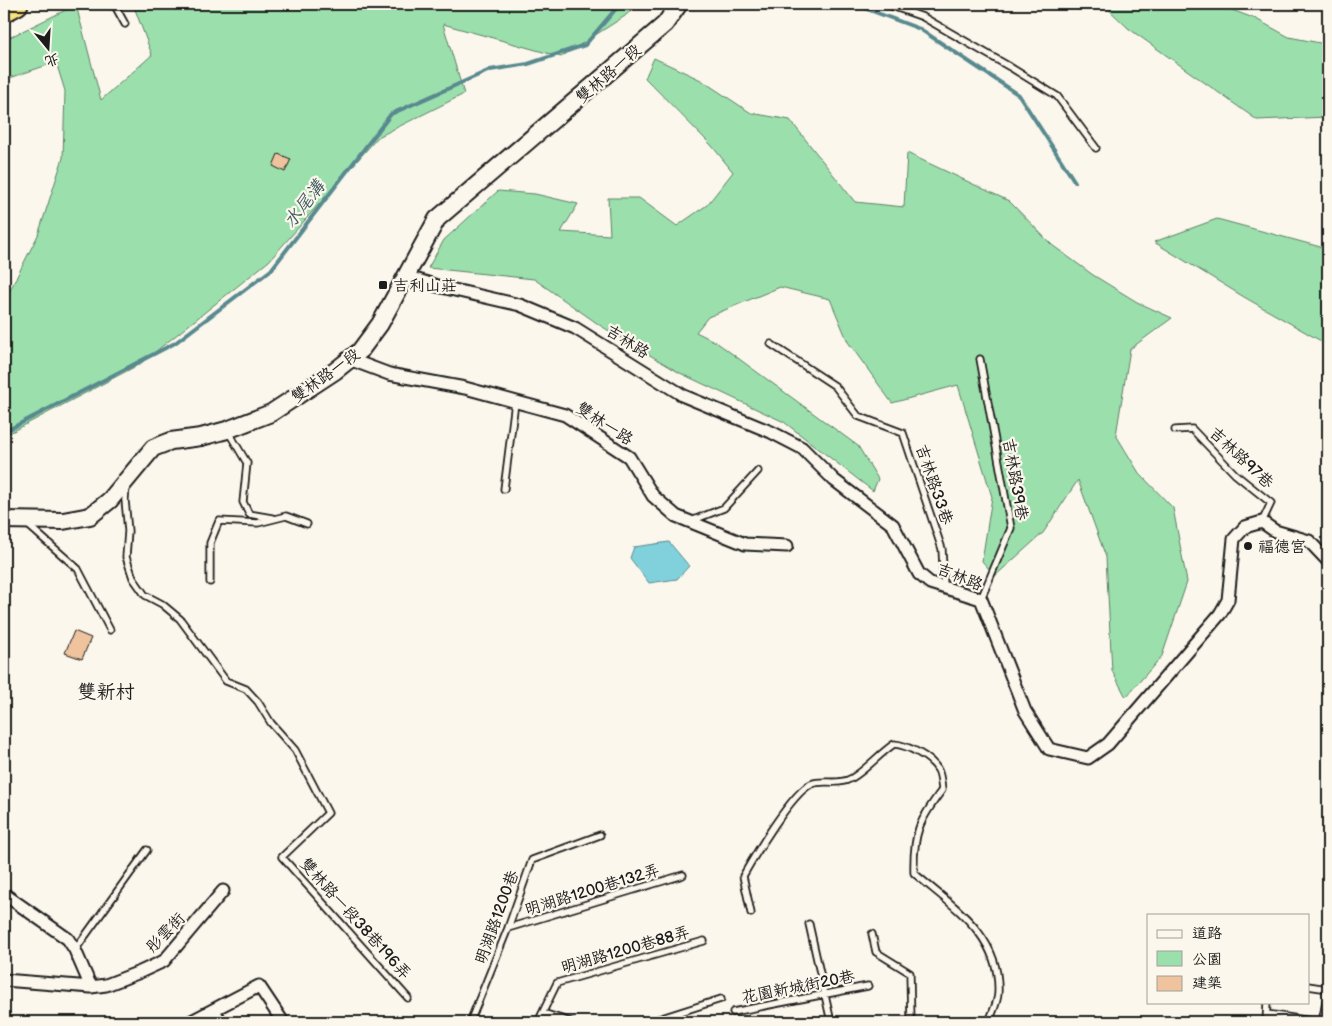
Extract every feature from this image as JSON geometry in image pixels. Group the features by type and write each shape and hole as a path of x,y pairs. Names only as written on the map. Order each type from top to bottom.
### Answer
{"highway":[{"path":"4,11 17,4"}],"street":[{"name":"雙林路一段","path":"4,520 63,521 90,516 110,500 153,448 171,441 201,437 227,430 272,413 360,351 380,324 437,219 664,24 679,4"},
{"name":"吉林路","path":"405,276 437,286 520,305 575,328 684,396 771,432 802,448 834,480 893,526 919,574 930,582 981,599 1025,711 1049,749 1088,758 1108,744 1220,614 1228,600 1234,538 1245,527 1262,522"},
{"name":"雙林一路","path":"349,359 389,374 465,388 565,415 629,457 653,496 676,516 745,544 786,546"},
{"path":"1262,522 1275,531 1310,541 1328,561"},
{"name":"彤雲街","path":"4,980 90,987 106,985 164,961 223,891"},
{"path":"4,894 68,939 75,950 90,987"},
{"path":"190,1022 259,986 283,1022"},
{"path":"213,1011 222,1022"}],"lane":[{"path":"114,4 125,24"},
{"path":"886,4 923,17 1010,66 1056,96 1096,148"},
{"name":"吉林路33巷","path":"770,344 835,386 858,416 903,433 942,549 944,586"},
{"name":"吉林路39巷","path":"980,359 1011,528 981,599"},
{"path":"504,489 516,402"},
{"name":"吉林路97巷","path":"1175,430 1192,429 1235,474 1271,503 1262,522"},
{"path":"227,430 247,463 242,502 249,514 274,518"},
{"path":"690,522 724,508 758,471"},
{"name":"雙林路一段38巷196弄","path":"127,478 125,500 128,531 126,557 133,578 145,595 162,604 180,619 226,681 246,689 258,702 271,723 294,750 328,813 282,857 408,998"},
{"path":"210,582 210,543 219,521 258,523 286,516 307,524"},
{"path":"23,520 78,569 110,630"},
{"path":"750,913 743,876 770,831 804,790 812,783 836,784 852,778 894,744 905,744 922,755 938,770 942,790 922,817 913,855 914,872 956,907 984,939 997,965 998,995 989,1022"},
{"name":"明湖路1200巷","path":"470,1022 508,928 532,860 600,835"},
{"path":"75,950 147,850"},
{"name":"明湖路1200巷132弄","path":"508,928 683,875"},
{"path":"809,924 831,1022"},
{"path":"872,934 876,952 910,972 912,1022"},
{"name":"明湖路1200巷88弄","path":"543,1013 557,982 704,941"},
{"name":"花園新城街20巷","path":"733,1012 868,986"},
{"path":"1310,986 1328,990 1322,1022"},
{"path":"649,1022 721,999"},
{"path":"1266,1022 1267,1004"},
{"path":"538,1022 543,1013 572,1022"},
{"path":"1267,1014 1318,1022"}],"green space":[{"path":"133,4 638,4 625,16 561,57 443,24 464,94 378,137 269,261 140,364 4,436 4,302 38,235 63,158 65,91 56,62 4,80 4,40 76,5 101,100 152,55"},
{"path":"1103,4 1216,4 1256,19 1289,37 1320,43 1328,48 1328,117 1257,120 1128,28"},
{"path":"654,58 701,80 751,113 790,120 855,202 904,207 907,153 1009,201 1052,245 1093,275 1137,302 1172,318 1130,349 1116,435 1139,473 1173,508 1187,582 1162,656 1126,697 1112,671 1106,557 1078,480 1043,533 995,576 982,561 992,497 958,385 892,403 848,342 830,299 780,287 708,317 696,332 716,342 858,446 878,479 873,491 784,422 680,373 601,326 534,279 428,268 444,240 498,191 535,194 578,204 561,232 610,235 608,198 639,198 677,226 707,205 733,172 712,146 645,78"},
{"path":"1217,219 1328,249 1328,345 1154,242"}],"water":[{"path":"669,542 689,566 677,579 649,583 630,558 634,547"}],"building":[{"path":"278,154 291,159 285,172 273,166"},
{"path":"74,631 91,638 82,659 65,653"}],"waterway":[{"name":"水尾溝","path":"4,432 175,343 271,270 391,114 490,70 528,64 585,45 620,4"},
{"path":"767,4 794,8 864,8 920,29 1019,95 1075,182"}],"place":[{"name":"吉利山莊","path":"383,285"},
{"name":"福德宮","path":"1248,546"}],"district":[{"name":"雙新村","path":"106,691"}]}
